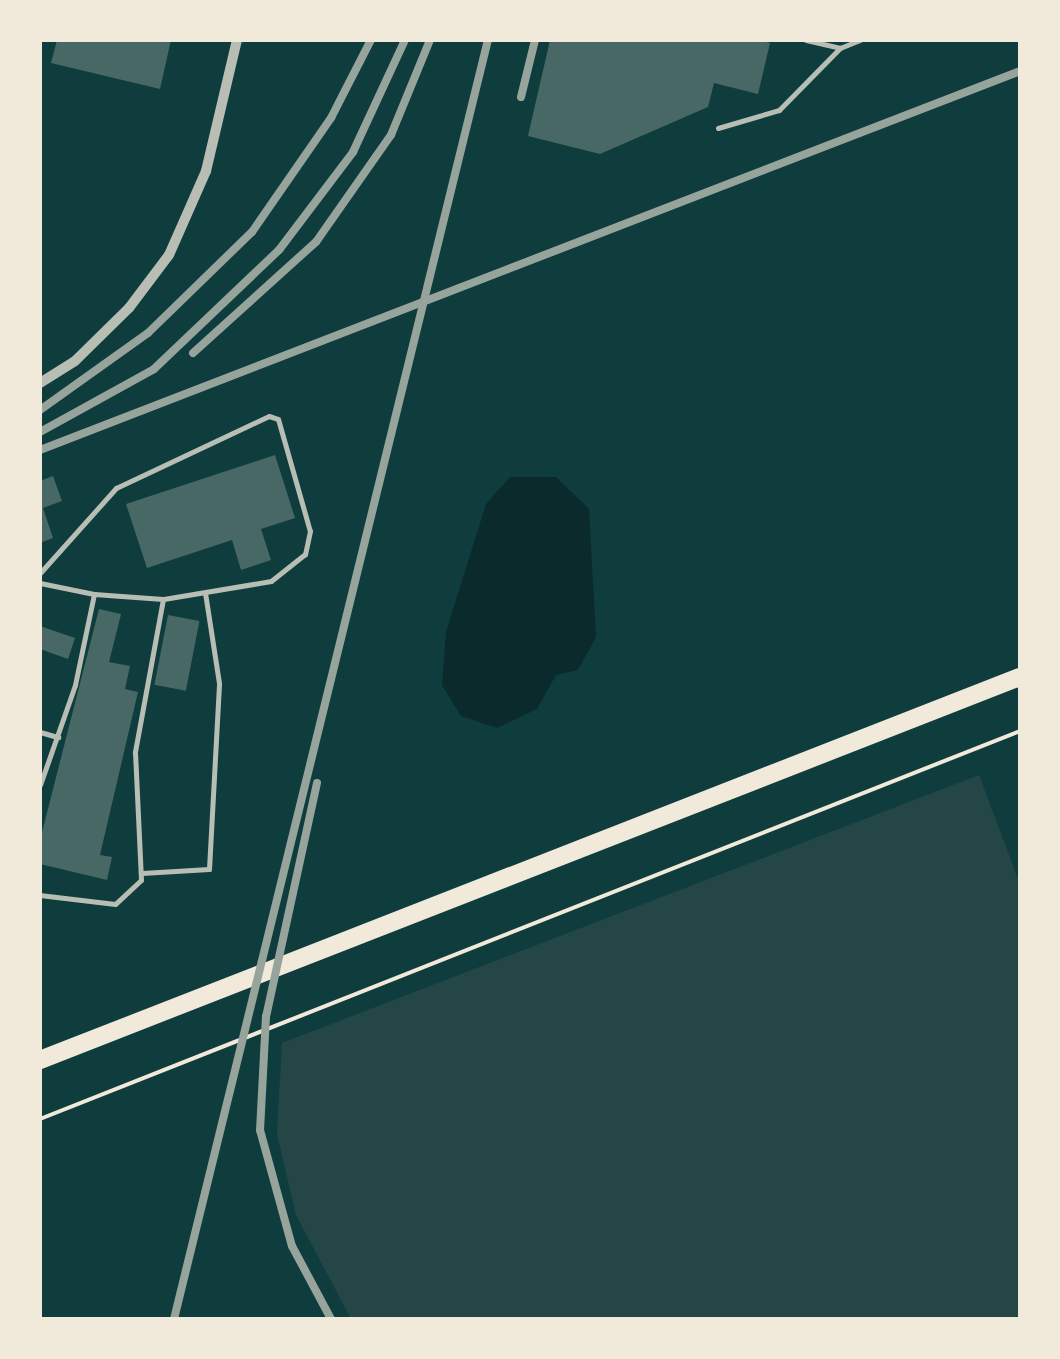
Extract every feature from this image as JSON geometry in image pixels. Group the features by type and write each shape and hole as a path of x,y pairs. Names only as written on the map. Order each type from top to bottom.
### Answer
{"main road":[{"path":"40,1060 1020,677"}],"street":[{"path":"40,383 75,361 129,308 168,254 206,171 237,40"}],"lane":[{"path":"806,40 840,48"},
{"path":"718,128 779,110 840,48 860,40"},
{"path":"40,574 116,488 269,416 278,419 310,531 305,554 281,577 162,599 94,594 40,583"},
{"path":"142,873 209,869 219,683 204,592"},
{"path":"40,785 58,736 94,594"},
{"path":"40,895 115,904 133,892 142,873 135,752 162,599"},
{"path":"40,732 58,736"}],"path":[{"path":"40,1119 1020,731"}],"shaded area":[{"path":"510,477 556,477 589,509 596,637 578,670 556,675 537,709 497,728 461,716 442,685 446,632 486,504"},
{"path":"979,775 1020,884 1020,1319 351,1319 296,1215 277,1134 282,1043"}],"building":[{"path":"57,40 171,40 160,89 51,63"},
{"path":"550,40 770,43 758,94 714,83 708,107 600,154 528,136"},
{"path":"275,455 295,518 261,529 271,560 241,570 232,540 147,568 126,504"},
{"path":"53,476 62,501 43,508 53,538 40,543 40,481"},
{"path":"99,609 121,614 109,662 130,666 125,689 138,692 100,855 112,857 107,880 40,864 40,840"},
{"path":"168,615 199,621 186,691 154,685"},
{"path":"40,626 75,638 68,659 40,649"}],"railway":[{"path":"40,410 148,333 252,232 331,118 371,40"},
{"path":"40,432 154,369 279,250 353,152 405,40"},
{"path":"193,353 316,242 391,135 430,40"},
{"path":"174,1319 488,40"},
{"path":"521,97 535,40"},
{"path":"40,450 1020,71"},
{"path":"317,783 266,1016 260,1130 292,1246 331,1319"}]}
